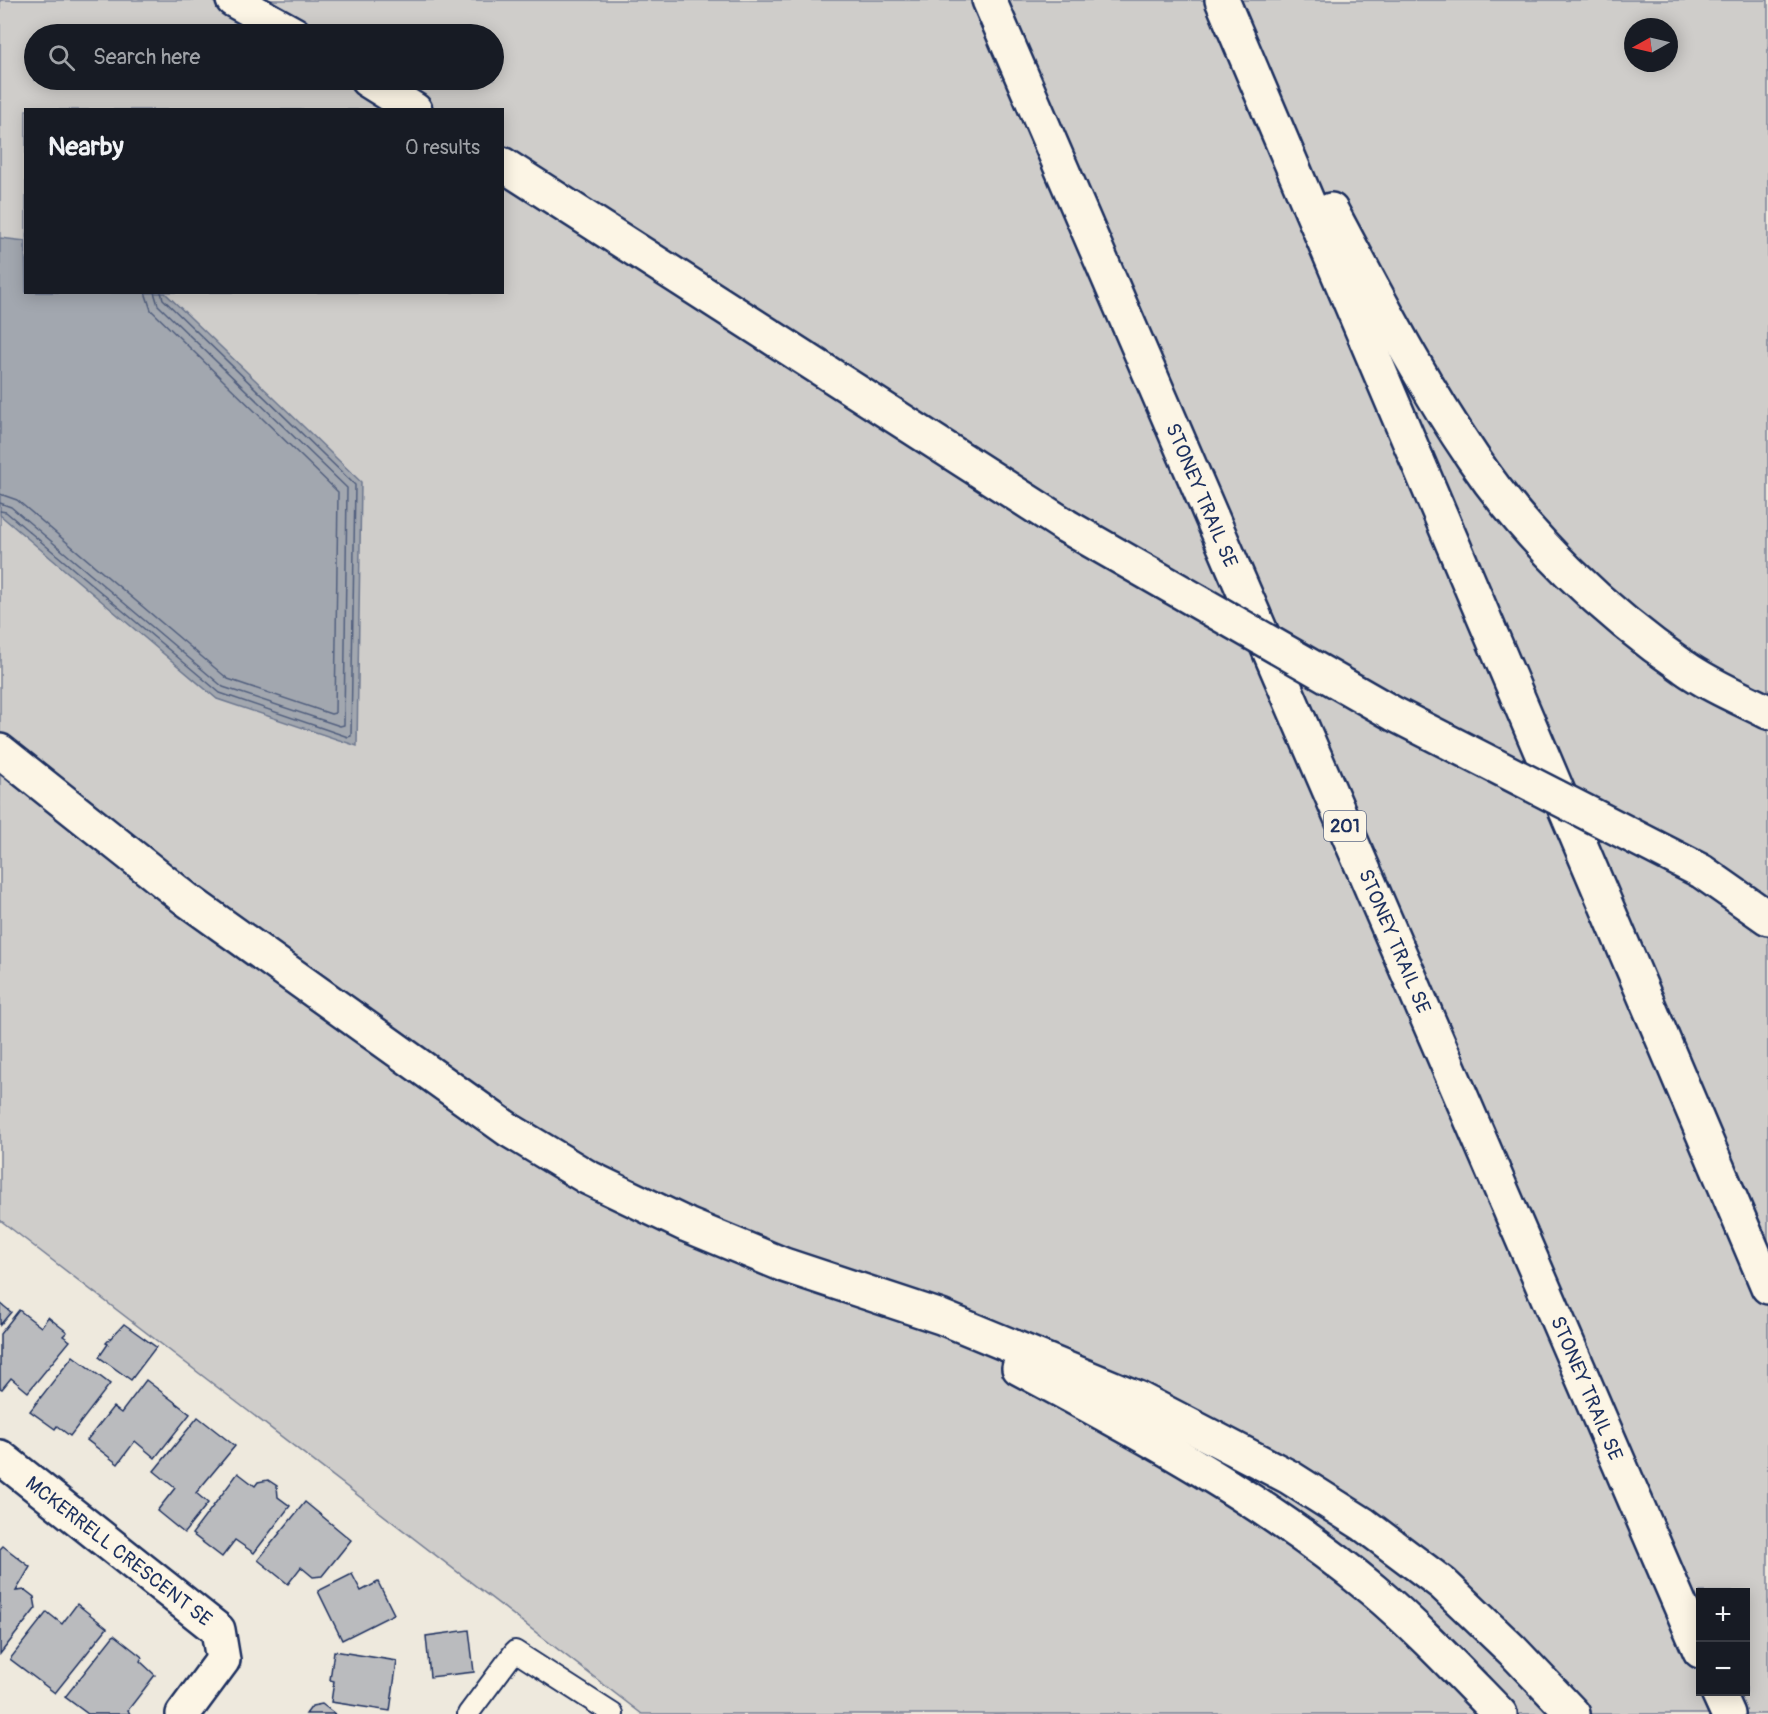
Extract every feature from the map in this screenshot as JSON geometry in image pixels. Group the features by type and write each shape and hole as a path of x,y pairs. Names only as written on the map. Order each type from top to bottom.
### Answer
{"main road":[{"path":"233,0 276,24"},
{"name":"STONEY TRAIL SE","path":"989,0 1697,1642"},
{"path":"1222,0 1768,1287"},
{"path":"1235,31 1421,377 1474,460 1572,576 1631,628 1686,669 1768,712"},
{"path":"383,90 412,108"},
{"path":"504,165 1066,526 1394,714 1701,872 1768,918"},
{"path":"0,751 186,899 509,1130 587,1178 687,1225 784,1265 941,1317 1137,1398 1289,1478 1363,1524 1443,1584 1512,1650 1573,1714"},
{"path":"1701,872 1768,895"},
{"path":"866,1293 1008,1363 1120,1422 1273,1515 1373,1590 1444,1656 1500,1714"},
{"name":"MCKERRELL CRESCENT SE","path":"0,1457 218,1630 223,1660 183,1714"},
{"path":"1720,1696 1728,1714"}],"lane":[{"path":"468,1714 515,1651 613,1714"}],"shaded area":[{"path":"0,0 1768,0 1768,1714 642,1714 0,1220"}],"water":[{"path":"0,238 24,241 24,294 166,294 361,482 357,746 217,699 0,515"}],"building":[{"path":"0,1303 11,1312 0,1325"},
{"path":"19,1310 41,1327 48,1317 67,1332 63,1336 70,1341 28,1392 11,1378 2,1389 0,1388 0,1334"},
{"path":"124,1324 156,1347 131,1380 99,1357 108,1344 106,1343"},
{"path":"73,1356 110,1384 70,1436 57,1426 55,1429 30,1411"},
{"path":"146,1380 190,1414 155,1458 135,1441 118,1464 87,1440 113,1407 121,1413"},
{"path":"198,1417 235,1446 196,1493 208,1503 184,1533 157,1511 175,1488 154,1471"},
{"path":"238,1473 255,1486 258,1482 268,1480 277,1486 278,1497 290,1506 254,1553 235,1540 222,1557 192,1534"},
{"path":"305,1502 351,1540 322,1576 313,1577 301,1567 288,1584 258,1560"},
{"path":"3,1546 30,1567 16,1591 25,1590 34,1597 36,1608 0,1654 0,1549"},
{"path":"352,1574 361,1591 378,1582 394,1614 342,1640 318,1591"},
{"path":"77,1604 107,1628 55,1693 10,1659 47,1612 62,1624"},
{"path":"469,1630 474,1672 430,1677 426,1636"},
{"path":"114,1635 142,1657 140,1661 155,1675 128,1710 130,1714 88,1714 65,1697"},
{"path":"334,1651 397,1661 390,1711 331,1702 334,1681 330,1680"},
{"path":"322,1704 335,1714 306,1714 312,1706"}]}
